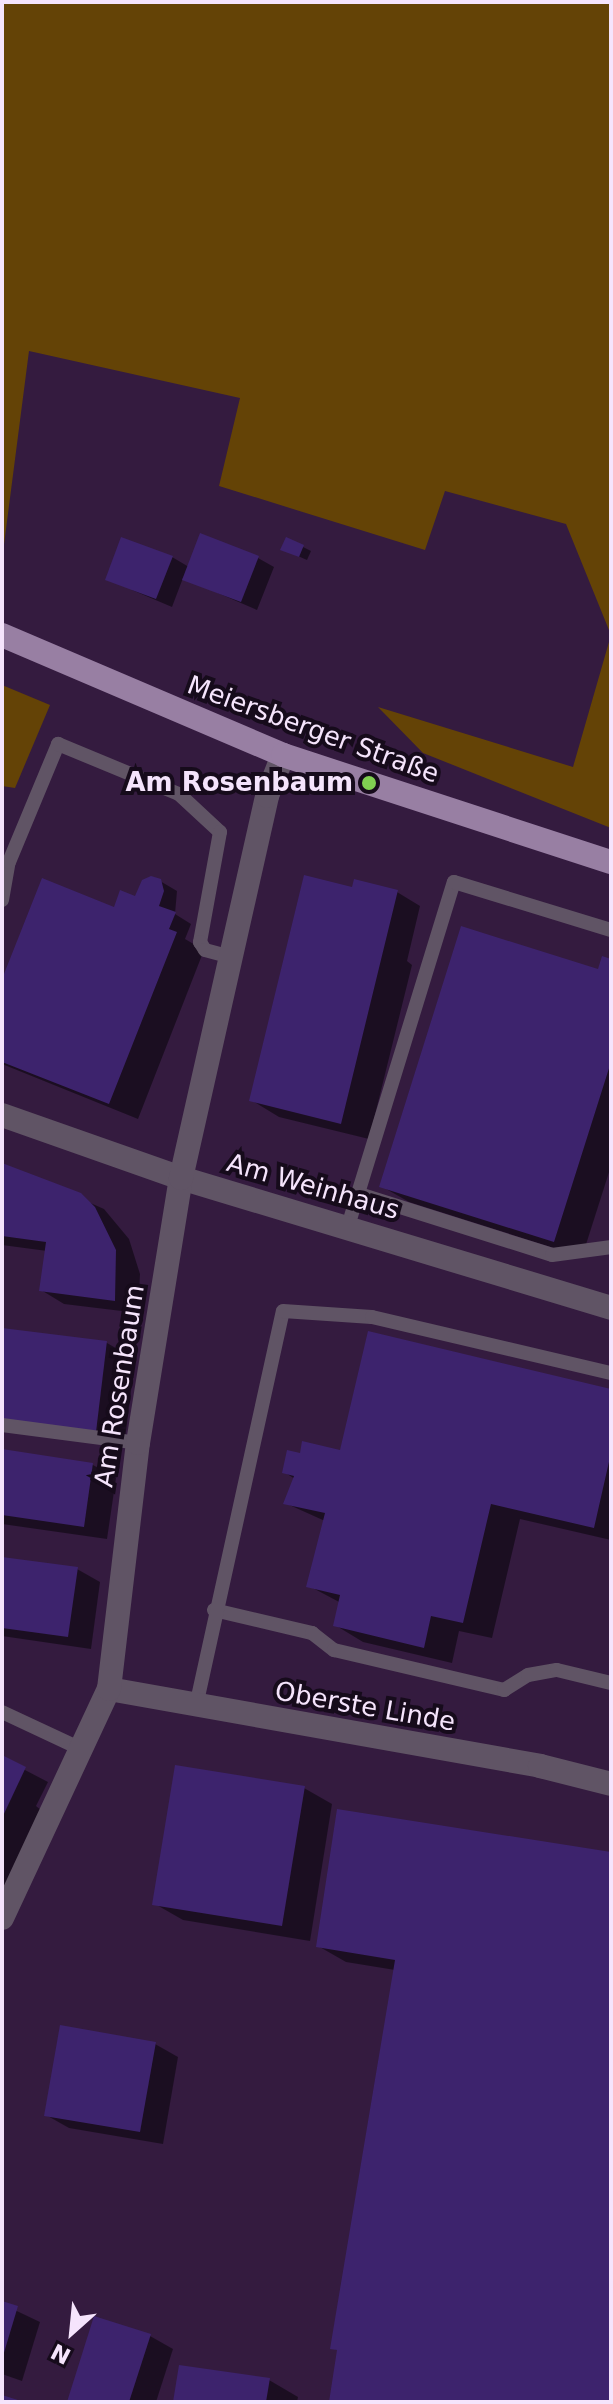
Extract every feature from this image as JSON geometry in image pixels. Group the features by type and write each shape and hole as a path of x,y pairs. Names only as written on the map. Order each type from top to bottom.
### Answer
{"main road":[{"name":"Meiersberger Straße","path":"2,635 283,755 611,862"}],"street":[{"name":"Am Rosenbaum","path":"2,1918 109,1689 138,1443 181,1178 267,796 283,755"},
{"name":"Am Weinhaus","path":"2,1115 181,1178 611,1308"},
{"name":"Oberste Linde","path":"109,1689 540,1766 611,1784"}],"lane":[{"path":"2,900 9,862 58,744 179,794 220,832 200,942 205,950 231,957"},
{"path":"348,1226 454,882 611,930"},
{"path":"359,1194 552,1255 611,1247"},
{"path":"196,1706 214,1610 283,1311 372,1317 611,1373"},
{"path":"2,1425 138,1443"},
{"path":"214,1610 312,1633 334,1650 504,1690 528,1675 557,1670 611,1683"},
{"path":"2,1712 81,1749"}],"shaded area":[{"path":"2,2 611,2 611,635 566,524 445,491 425,550 219,486 240,398 29,351 2,560"},
{"path":"611,635 611,828 423,753 378,707 573,767"},
{"path":"2,685 50,705 15,788 2,786"}],"building":[{"path":"200,533 259,556 241,602 182,580"},
{"path":"121,537 173,556 156,599 105,580"},
{"path":"286,537 304,545 299,557 280,550"},
{"path":"304,875 352,887 354,879 398,890 341,1124 249,1101"},
{"path":"151,876 161,879 164,891 159,906 176,912 169,929 177,932 109,1104 2,1062 2,979 42,878 114,907 120,890 135,896 142,880"},
{"path":"461,926 598,969 602,956 611,959 611,1062 554,1242 379,1187"},
{"path":"2,1163 81,1193 95,1207 116,1250 115,1301 39,1291 46,1242 2,1236"},
{"path":"2,1328 107,1341 96,1432 2,1420"},
{"path":"368,1331 611,1389 611,1453 594,1528 491,1504 463,1623 431,1616 424,1648 333,1626 340,1595 306,1587 325,1513 283,1504 294,1476 282,1473 287,1450 300,1453 302,1441 340,1450"},
{"path":"2,1449 93,1463 84,1527 2,1515"},
{"path":"2,1557 78,1567 68,1637 2,1628"},
{"path":"2,1755 26,1767 2,1818"},
{"path":"175,1765 305,1786 282,1926 152,1905"},
{"path":"337,1809 611,1852 611,2402 329,2402 337,2350 330,2349 395,1960 316,1947"},
{"path":"60,2025 156,2042 140,2132 44,2116"},
{"path":"2,2301 18,2306 3,2356 2,2356"},
{"path":"94,2316 151,2334 129,2402 67,2402"},
{"path":"179,2365 270,2378 266,2402 173,2402"},
{"path":"2,2395 21,2401 21,2402 2,2402"}],"place":[{"name":"Am Rosenbaum","path":"369,783"}]}
